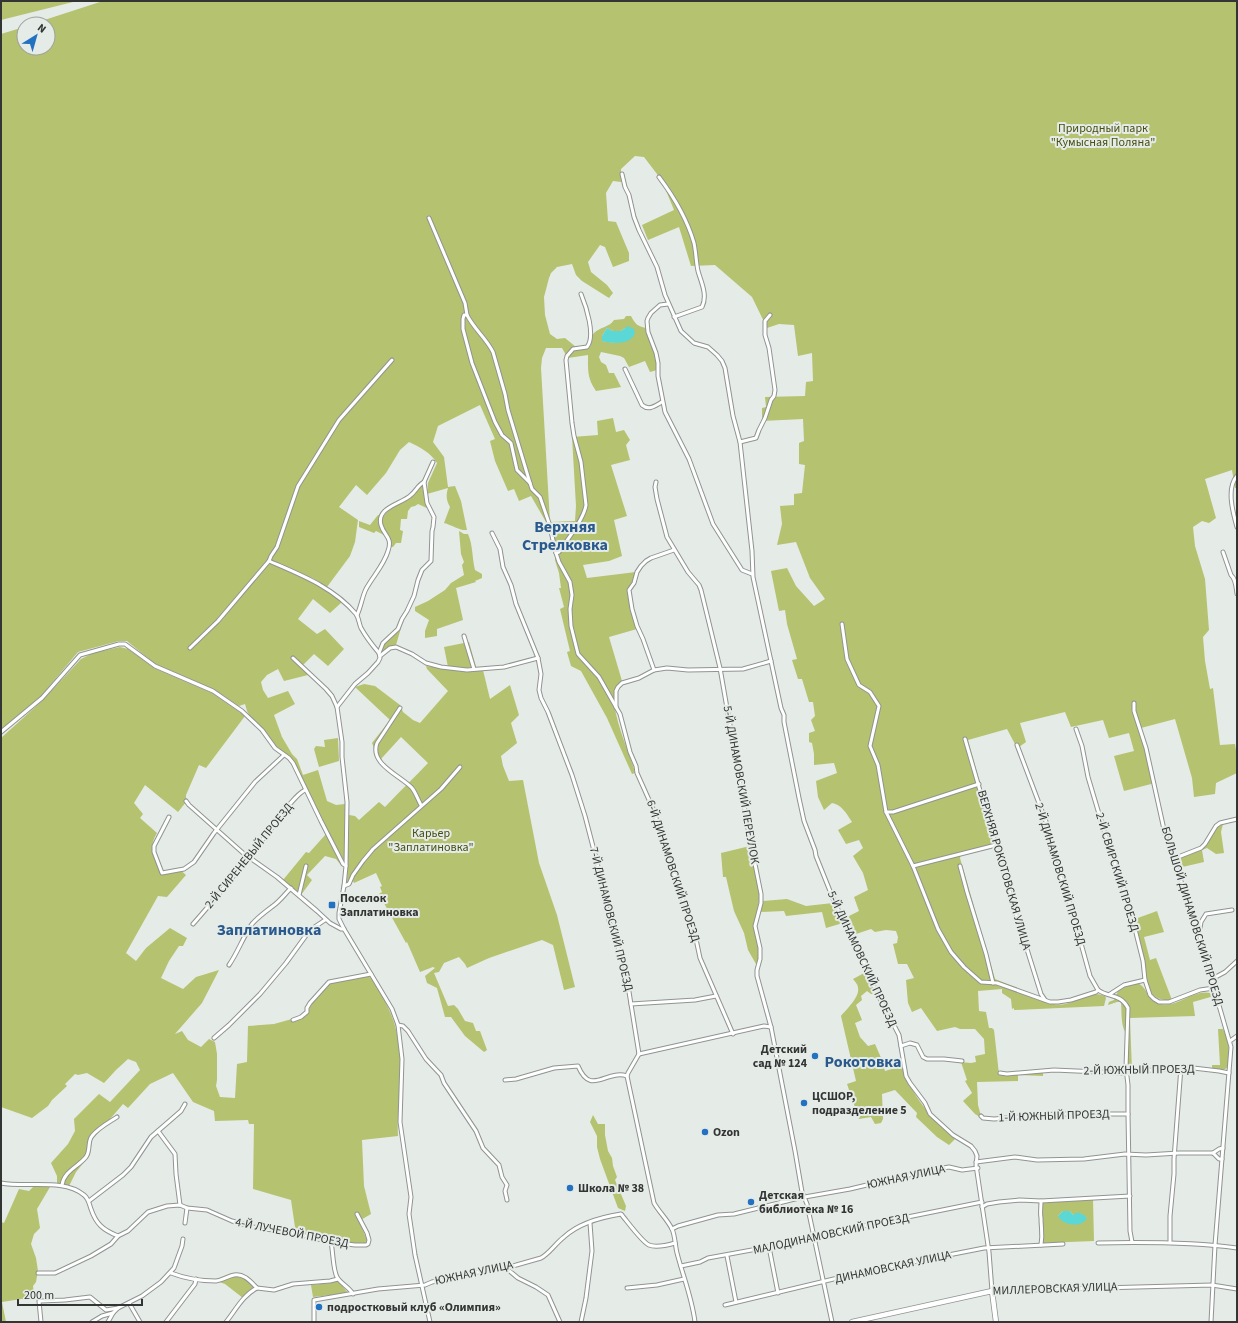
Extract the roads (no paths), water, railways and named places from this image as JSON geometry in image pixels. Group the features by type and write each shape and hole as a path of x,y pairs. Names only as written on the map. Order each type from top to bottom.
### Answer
{"street":[{"name":"5-Й ДИНАМОВСКИЙ ПРОЕЗД","path":"622,174 634,217 657,267 668,304 674,317 685,336 694,343 710,349 719,356 727,375 732,408 740,442 752,551 752,574 781,708 784,715 784,722 804,821 834,901 859,954 872,976 874,987 899,1035 906,1076 925,1103 930,1114 953,1135 971,1146 977,1156 976,1162 988,1247 996,1322"},
{"path":"659,177 672,196 694,243 697,268 704,292 704,303 702,307 674,317"},
{"path":"429,218 465,303 467,315 476,330 490,345 493,352 508,410 530,483"},
{"path":"556,553 559,552 584,515 586,505 581,462 572,422 566,360 567,356 573,349 587,346 590,343 591,334 586,306 581,294"},
{"path":"668,304 660,305 651,313 647,321 648,332 658,363 658,376 665,412 689,459 713,524 742,570 752,574"},
{"path":"467,315 464,316 463,319 463,329 472,363 495,422 502,435 511,443 518,470 530,483"},
{"path":"740,442 758,437 759,430 766,418 771,400 774,396 765,322 770,315"},
{"path":"190,648 218,621 269,561 277,547 298,486 339,420 392,360"},
{"path":"625,368 642,405 645,408 648,409 662,402"},
{"path":"357,615 365,591 388,550 390,542 381,525 382,516 391,506 408,497 424,482 433,462"},
{"path":"1237,476 1234,479 1232,488 1232,507 1237,527"},
{"path":"337,707 355,684 378,662 383,643 398,628 407,611 414,596 418,580 424,566 432,561 431,536 434,527 434,517 427,503 424,482"},
{"name":"5-Й ДИНАМОВСКИЙ ПЕРЕУЛОК","path":"656,482 655,487 657,499 667,537 688,572 699,585 720,668 761,894 761,903 755,926 760,948 760,959 757,970 771,1027"},
{"name":"6-Й ДИНАМОВСКИЙ ПРОЕЗД","path":"530,483 532,488 540,497 549,523 559,562 572,587 570,610 571,626 578,654 599,677 614,706 620,714 637,773 654,811 667,857 692,925 700,958 733,1034"},
{"name":"7-Й ДИНАМОВСКИЙ ПРОЕЗД","path":"492,534 500,550 503,567 511,585 516,604 538,658 541,678 539,690 541,698 548,712 586,816 601,878 610,925 625,967 632,1004 637,1051 639,1054"},
{"path":"654,670 634,618 629,590 641,566 646,561 674,550"},
{"path":"1224,552 1230,575 1234,575 1237,594"},
{"path":"269,561 311,579 332,591 357,615 361,628 380,655"},
{"path":"842,624 847,659 859,685 870,692 879,706 870,746 878,764 886,812 913,866 938,929 951,952 964,967 981,982 997,983 1045,1000 1058,1002 1071,1000 1098,990 1122,1000 1128,1008 1127,1073 1129,1102 1130,1231 1132,1242"},
{"path":"464,636 474,669"},
{"path":"1,732 42,698 80,655 119,644 125,644 155,666 213,691 242,711 262,730 275,748 289,758 293,763 321,821 346,866"},
{"path":"380,655 390,648 396,647 412,654 426,663 457,669 504,667 538,658"},
{"path":"293,658 326,689 332,696 337,707 342,742 342,757 347,802 346,866 344,886 338,913 344,929 392,1008 398,1025 402,1059 400,1122 411,1197 409,1214 415,1255 430,1322"},
{"name":"6-Й ДИНАМОВСКИЙ ПРОЕЗД","path":"616,707 616,691 622,683 639,678 654,670 667,668 688,670 720,668 743,669 771,661"},
{"name":"БОЛЬШОЙ ДИНАМОВСКИЙ ПРОЕЗД","path":"1134,703 1134,711 1146,748 1165,834 1198,929 1231,1047 1212,1285 1211,1322"},
{"path":"400,708 375,749 377,757 388,769 413,790 421,805"},
{"name":"2-Й СВИРСКИЙ ПРОЕЗД","path":"1076,730 1082,746 1088,777 1105,834 1120,874 1130,907 1143,961 1145,980 1150,995 1159,1002 1169,1002 1200,990 1214,988"},
{"name":"ВЕРХНЯЯ РОКОТОВСКАЯ УЛИЦА","path":"965,739 1021,929 1041,994 1045,1000"},
{"name":"2-Й ДИНАМОВСКИЙ ПРОЕЗД","path":"1017,745 1048,827 1051,852 1067,893 1090,976 1098,990"},
{"path":"169,817 154,846 154,852 162,873 184,869 194,862 255,782 284,755"},
{"path":"344,886 349,884 353,875 374,849 417,811 421,805 441,789 460,767"},
{"path":"886,812 892,812 979,784"},
{"name":"2-Й СИРЕНЕВЫЙ ПРОЕЗД","path":"193,924 223,890 280,816 298,795 306,790"},
{"path":"186,800 189,805 248,857 277,876 325,920 337,928 344,929"},
{"path":"1173,859 1201,848 1216,826 1220,823 1237,819"},
{"path":"913,866 996,845"},
{"path":"299,895 306,866"},
{"path":"960,866 993,982"},
{"path":"229,965 245,935 260,915 273,906 291,888"},
{"path":"1198,929 1200,928 1201,922 1206,914 1232,910"},
{"path":"214,1038 260,994 286,963 310,930 325,920"},
{"path":"1212,978 1225,972 1237,961"},
{"path":"293,1020 301,1017 307,1012 310,1002 329,982 371,974"},
{"path":"1110,994 1124,985 1145,980"},
{"path":"632,1004 695,1000 716,996"},
{"path":"398,1025 403,1026 408,1031 426,1059 441,1075 444,1083 476,1131 483,1148 499,1165 502,1177 507,1185 505,1191 507,1200"},
{"path":"695,1322 692,1304 684,1279 672,1229 654,1203 627,1076 639,1054 764,1026 771,1027 804,1197 807,1204 832,1322"},
{"path":"1230,1041 1237,1036"},
{"path":"901,1046 910,1043 917,1045 923,1057 927,1059 962,1061"},
{"path":"504,1080 516,1079 554,1068 578,1066 581,1074 586,1079 592,1081 618,1075 627,1076"},
{"path":"1170,1242 1170,1216 1180,1067"},
{"name":"2-Й ЮЖНЫЙ ПРОЕЗД","path":"1000,1073 1007,1074 1054,1070 1127,1073 1180,1067 1229,1073"},
{"path":"89,1201 131,1167 152,1136 181,1111 185,1104"},
{"name":"1-Й ЮЖНЫЙ ПРОЕЗД","path":"981,1116 983,1118 994,1119 1056,1114 1128,1114"},
{"path":"62,1185 63,1180 69,1172 88,1154 90,1138 100,1128 116,1117"},
{"path":"38,1273 59,1272 104,1249 118,1236 128,1231 148,1212 167,1206 180,1206 175,1154 158,1131"},
{"path":"976,1162 1015,1157 1037,1160 1084,1159 1129,1155 1146,1156 1175,1153 1213,1153 1223,1148"},
{"path":"1213,1153 1219,1159 1222,1159"},
{"name":"ЮЖНАЯ УЛИЦА","path":"672,1229 718,1215 734,1214 804,1197 850,1189 949,1167 962,1170 978,1168"},
{"path":"1,1183 23,1185 62,1185 77,1190 89,1201 97,1223 106,1230 118,1236"},
{"path":"982,1207 988,1204 1020,1200 1041,1202 1130,1196"},
{"name":"МАЛОДИНАМОВСКИЙ ПРОЕЗД","path":"681,1266 700,1262 708,1258 727,1256 982,1202"},
{"path":"1041,1202 1041,1245"},
{"name":"4-Й ЛУЧЕВОЙ ПРОЕЗД","path":"180,1206 207,1210 232,1221 253,1227 293,1233 331,1242 366,1245 368,1244 369,1240 367,1233 356,1214"},
{"path":"185,1223 187,1208"},
{"name":"ЮЖНАЯ УЛИЦА","path":"314,1322 314,1300 378,1289 422,1285 466,1274 506,1268 544,1256 555,1244 576,1228 621,1214 644,1242 654,1246 675,1243"},
{"path":"581,1322 586,1298 592,1251 590,1223"},
{"path":"41,1322 39,1301 90,1297 106,1310 118,1308 129,1303 152,1289 171,1273 178,1260 183,1239"},
{"path":"331,1242 336,1276 353,1294"},
{"path":"1098,1243 1170,1242 1237,1248"},
{"name":"ДИНАМОВСКАЯ УЛИЦА","path":"725,1305 988,1247 1063,1244"},
{"path":"769,1246 778,1293"},
{"path":"727,1256 736,1302"},
{"path":"506,1268 518,1278 548,1295 560,1322"},
{"path":"171,1273 196,1279 218,1281 234,1275 239,1275 248,1279 257,1288"},
{"path":"166,1322 195,1284 196,1279"},
{"path":"226,1322 241,1302 257,1288 274,1290 293,1284 338,1279"},
{"path":"627,1288 657,1285 684,1279"},
{"name":"МИЛЛЕРОВСКАЯ УЛИЦА","path":"852,1322 992,1290 1212,1285 1237,1289"},
{"path":"129,1303 140,1322"},
{"path":"108,1322 118,1308"},
{"path":"92,1322 102,1316 113,1313"}],"water":[{"path":"628,326 634,329 635,333 630,340 621,343 602,341 602,336 607,328 613,331 621,331"},
{"path":"1063,1211 1070,1211 1073,1215 1080,1213 1087,1218 1081,1223 1068,1224 1058,1216"}],"place":[{"name":"Поселок Заплатиновка","path":"332,905"},
{"name":"Детский сад № 124","path":"815,1056"},
{"name":"ЦСШОР, подразделение 5","path":"804,1103"},
{"name":"Ozon","path":"705,1132"},
{"name":"Школа № 38","path":"570,1188"},
{"name":"Детская библиотека № 16","path":"751,1202"},
{"name":"подростковый клуб «Олимпия»","path":"319,1307"}],"district":[{"name":"Верхняя Стрелковка","path":"565,536"},
{"name":"Заплатиновка","path":"269,930"},
{"name":"Рокотовка","path":"863,1062"}],"park label":[{"name":"Природный парк \"Кумысная Поляна\"","path":"1103,135"},
{"name":"Карьер \"Заплатиновка\"","path":"431,840"}]}
